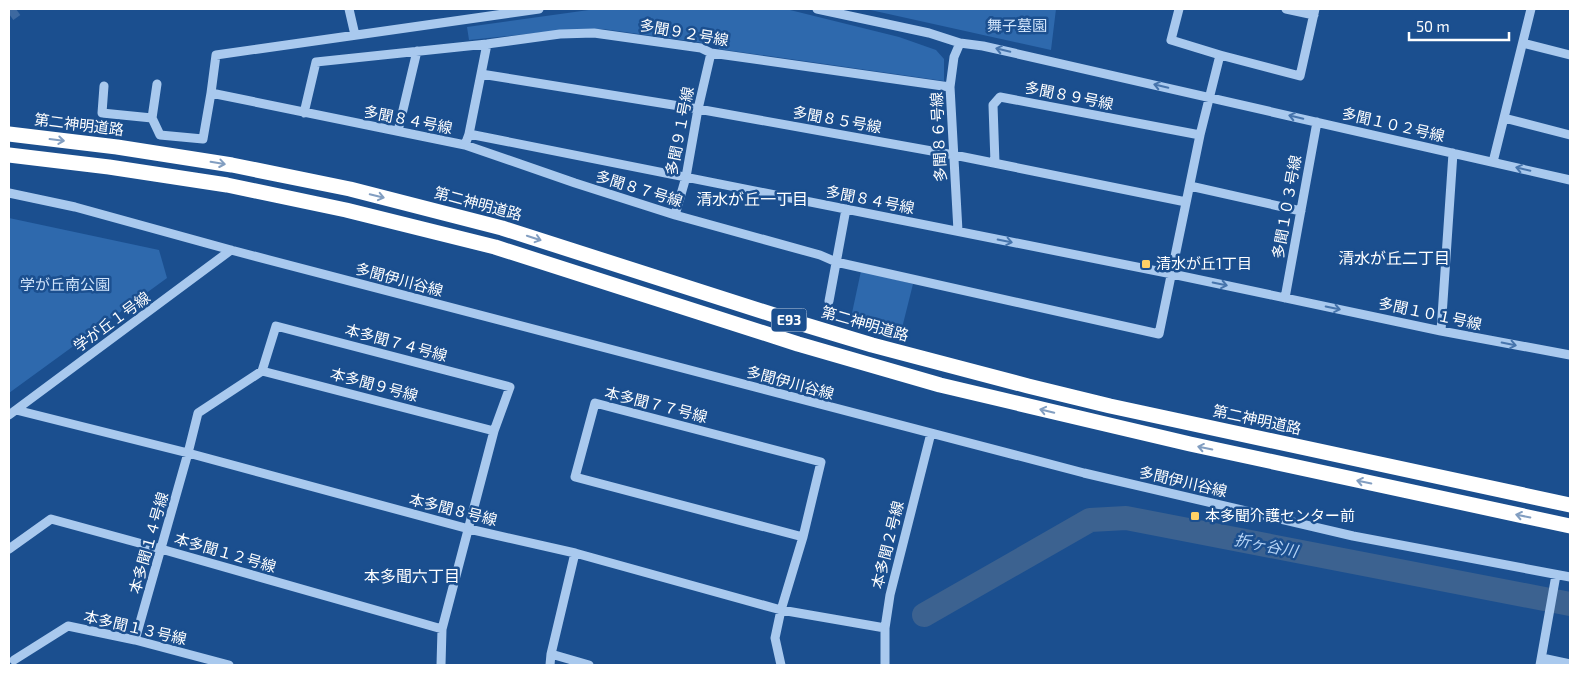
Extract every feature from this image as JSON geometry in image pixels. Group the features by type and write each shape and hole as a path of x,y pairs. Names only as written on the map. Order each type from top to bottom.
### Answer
{"highway":[{"name":"第二神明道路","path":"9,134 232,165 350,189 502,228 799,323 1010,381 1128,410 1570,505"},
{"name":"E93","path":"9,155 109,167 227,185 346,210 495,247 798,344 940,385 1190,444 1570,526"}],"street":[{"path":"349,9 354,35"},
{"path":"157,84 152,118 160,135 203,139 216,55 510,11 540,9"},
{"path":"817,9 929,33 960,43 982,46 1209,97"},
{"path":"1179,9 1171,40 1300,76 1315,12 1286,9"},
{"path":"1493,162 1531,9"},
{"name":"多聞９２号線","path":"304,113 316,62 487,44 560,34 594,33 701,48 711,53 950,87"},
{"path":"1523,42 1570,55"},
{"name":"多聞８６号線","path":"958,231 950,87 954,57 960,43"},
{"path":"470,134 487,44"},
{"path":"398,131 417,51"},
{"name":"多聞９１号線","path":"676,215 686,177 698,109 711,53"},
{"path":"1172,274 1200,134 1220,55"},
{"name":"多聞８５号線","path":"481,74 698,109 954,155 1186,202"},
{"path":"104,86 102,113 152,118"},
{"name":"多聞８４号線","path":"211,93 465,145 470,134 1172,274"},
{"name":"多聞８９号線","path":"995,163 993,105 1000,97 1200,134"},
{"name":"多聞１０２号線","path":"1209,97 1570,180"},
{"path":"1504,118 1570,135"},
{"name":"多聞１０３号線","path":"1285,298 1317,122"},
{"name":"多聞８７号線","path":"465,145 676,215 820,255 836,262 1159,334 1172,274"},
{"path":"1441,331 1453,153"},
{"path":"1190,186 1301,211"},
{"name":"多聞伊川谷線","path":"9,193 75,207 231,250 1084,473 1353,536 1570,578"},
{"path":"829,301 846,209"},
{"name":"学が丘１号線","path":"12,412 231,250"},
{"name":"多聞１０１号線","path":"1172,274 1441,331 1570,356"},
{"name":"本多聞７４号線","path":"262,371 276,326 510,387 494,431"},
{"path":"188,453 198,413 262,371"},
{"name":"本多聞９号線","path":"262,371 494,431"},
{"name":"本多聞７７号線","path":"781,665 776,638 803,537 821,462 595,402 575,477 803,537"},
{"name":"本多聞８号線","path":"12,412 188,453 469,530 574,554 782,610 885,628"},
{"path":"441,665 442,629 494,431"},
{"name":"本多聞２号線","path":"885,665 885,628 890,595 931,433"},
{"name":"本多聞１４号線","path":"135,640 188,453"},
{"name":"本多聞１２号線","path":"9,549 51,519 442,629"},
{"path":"550,665 574,554"},
{"path":"1556,575 1541,662 1570,664"},
{"name":"本多聞１３号線","path":"13,659 68,626 135,640 229,665"},
{"path":"551,654 589,665"}],"green space":[{"path":"596,9 786,9 899,37 936,50 944,59 944,81 719,49 718,45 603,29 545,32 469,40 467,27"},
{"name":"舞子墓園","path":"866,9 1056,9 1051,50"},
{"name":"学が丘南公園","path":"9,218 159,250 167,278 9,393"},
{"path":"861,271 913,284 902,328 852,313"}],"waterway":[{"name":"折ヶ谷川","path":"924,615 1090,520 1126,518 1570,604"}],"tunnel":[{"path":"9,14 16,9"}],"place":[{"name":"清水が丘1丁目","path":"1146,264"},
{"name":"本多聞介護センター前","path":"1195,516"}],"district":[{"name":"清水が丘一丁目","path":"752,199"},
{"name":"清水が丘二丁目","path":"1394,258"},
{"name":"本多聞六丁目","path":"412,576"}]}
